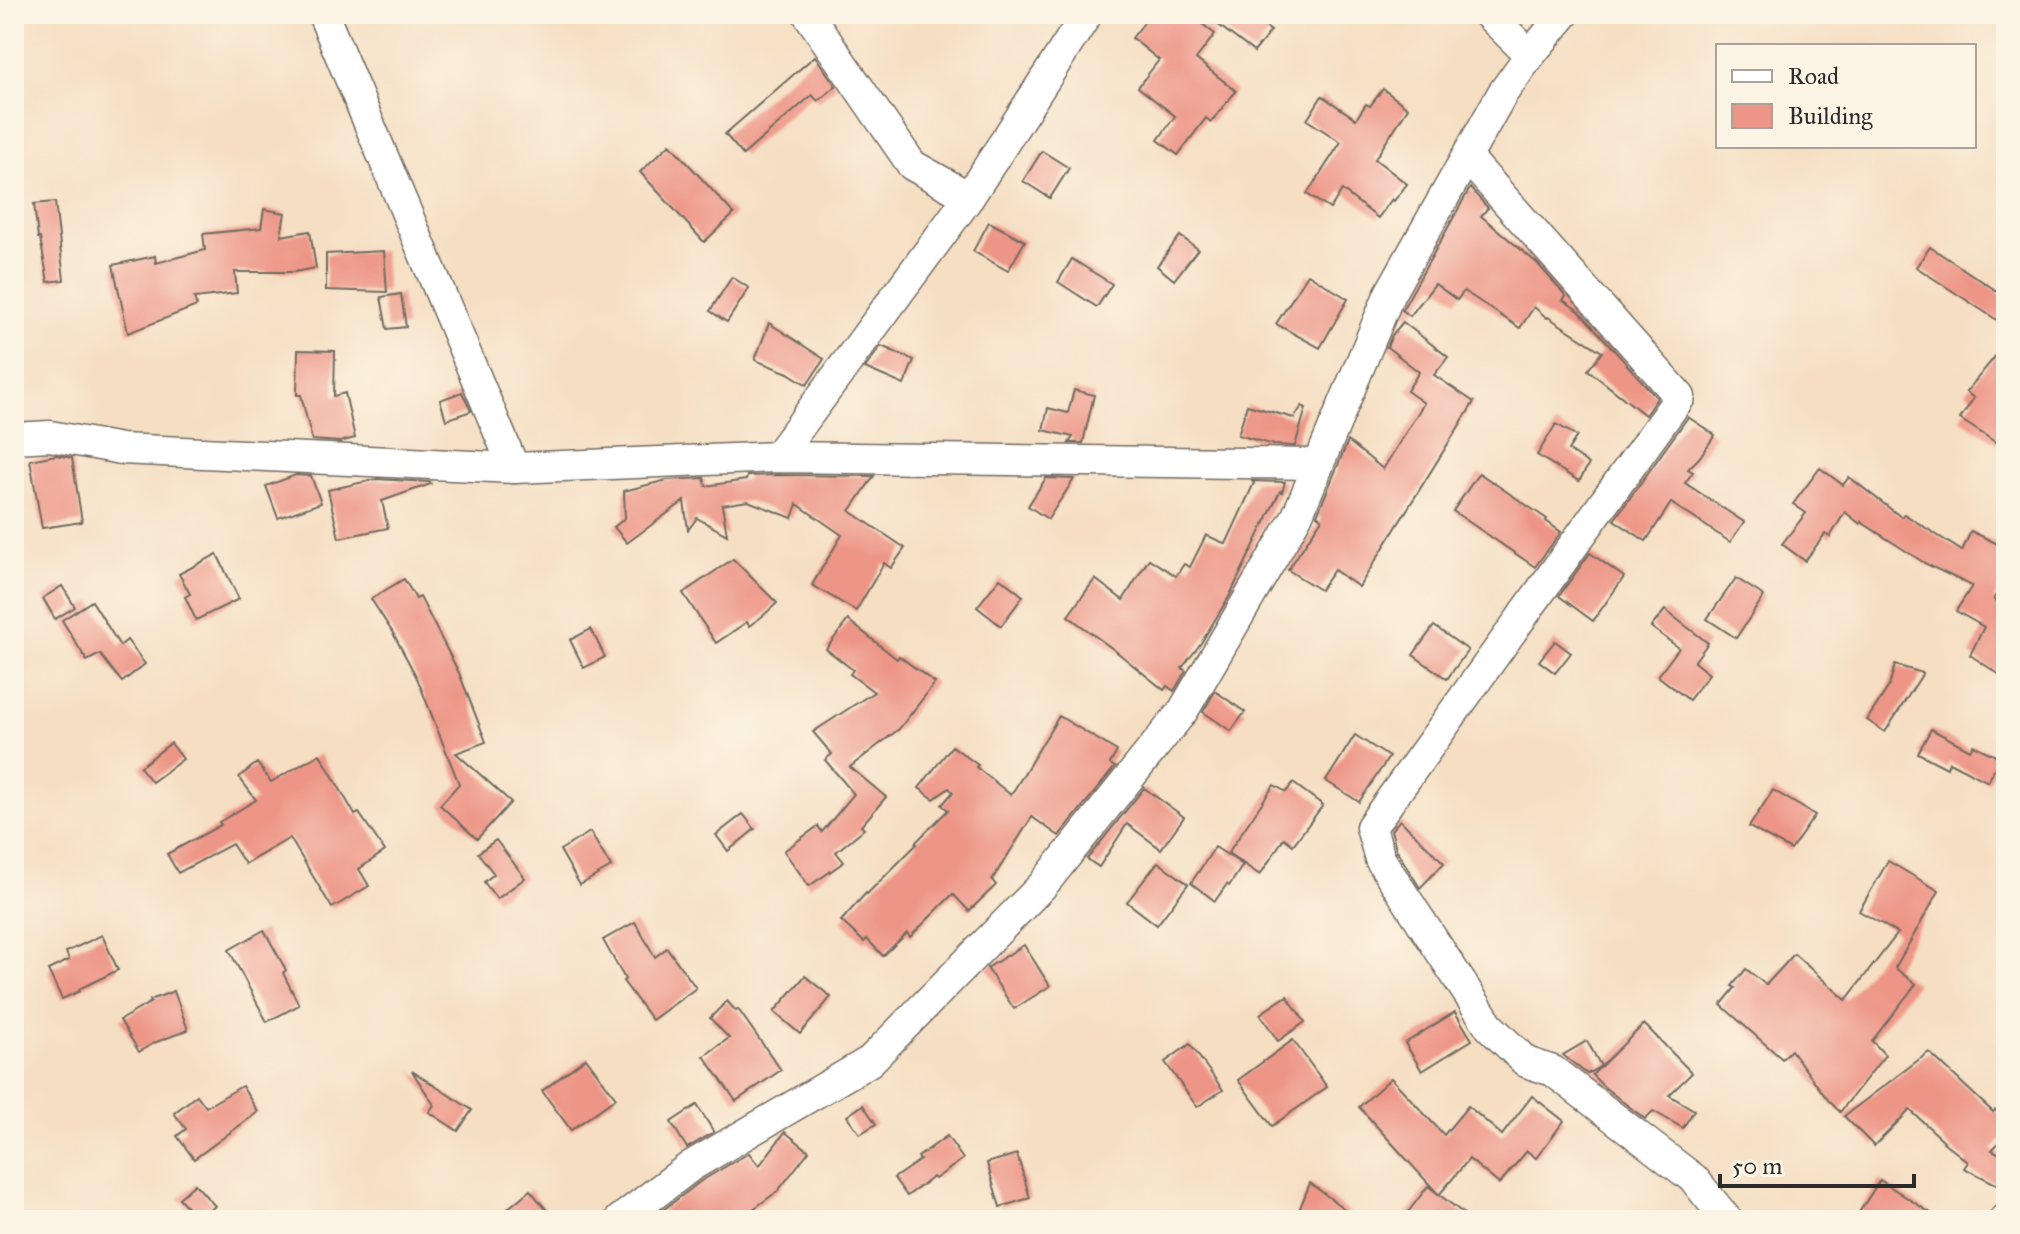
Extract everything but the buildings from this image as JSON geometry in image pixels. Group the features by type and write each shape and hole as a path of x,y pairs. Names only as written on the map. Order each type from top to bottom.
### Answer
{"street":[{"path":"323,14 514,468"},
{"path":"808,14 912,165 969,197"},
{"path":"777,457 969,197 1087,14"},
{"path":"1488,14 1530,55"},
{"path":"620,1220 691,1166 870,1061 1042,886 1183,711 1297,516 1390,293 1502,94 1564,14"},
{"path":"1467,157 1680,397 1371,827 1380,859 1490,1027 1526,1062 1553,1071 1694,1179 1727,1220"},
{"path":"14,438 50,436 121,449 514,468 777,457 1318,464"}]}
